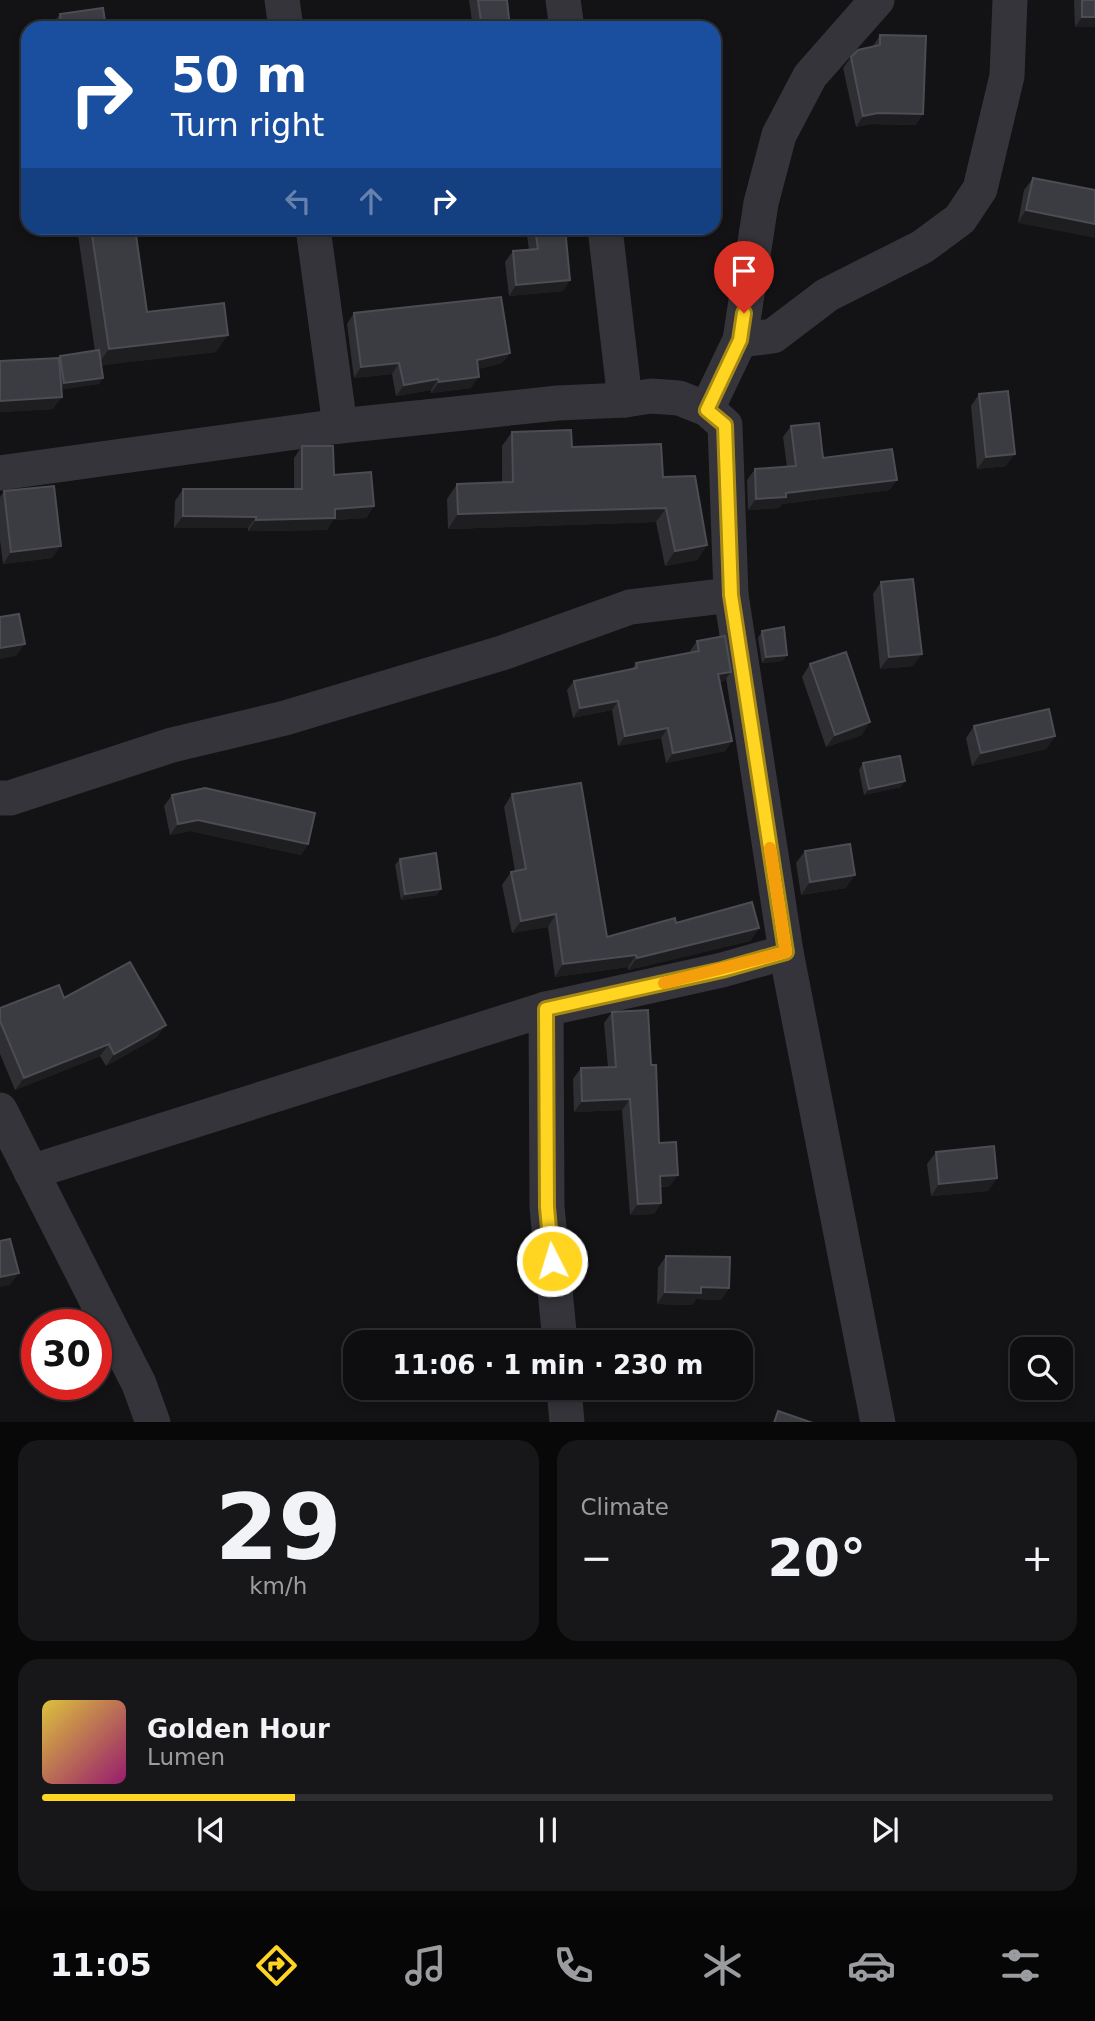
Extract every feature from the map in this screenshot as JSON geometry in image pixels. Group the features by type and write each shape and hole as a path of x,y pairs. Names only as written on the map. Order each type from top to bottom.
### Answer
{"street":[{"path":"282,0 285,21"},
{"path":"563,0 566,21"},
{"path":"707,410 740,340 761,204 779,135 810,76 877,0"},
{"path":"740,340 773,336 827,295 922,247 960,219 980,189 1007,76 1010,0"},
{"path":"314,235 340,426"},
{"path":"606,235 625,400"},
{"path":"0,472 340,426 651,396 679,398 707,410 725,425 731,595 786,952 878,1422"},
{"path":"0,798 10,798 172,745 285,718 502,653 630,607 731,595"},
{"path":"31,1172 546,1009 722,970 786,952"},
{"path":"546,1009 547,1207 559,1330"},
{"path":"0,1110 139,1384 153,1422"},
{"path":"565,1400 567,1422"}],"building":[{"path":"478,0 507,0 509,21 481,21"},
{"path":"1082,0 1095,0 1095,17 1082,17"},
{"path":"103,8 105,21 61,21 60,14"},
{"path":"880,35 926,36 923,114 878,113 863,116 851,57 858,50 880,45"},
{"path":"1033,178 1095,190 1095,224 1026,210"},
{"path":"92,235 136,235 147,312 224,303 228,335 109,349"},
{"path":"536,235 566,235 570,280 516,285 513,251 538,249"},
{"path":"501,297 510,353 477,360 479,377 439,382 438,379 404,385 399,363 361,367 354,313"},
{"path":"99,350 103,378 64,383 60,356"},
{"path":"59,358 62,397 0,401 0,361"},
{"path":"1008,391 1015,454 986,457 979,394"},
{"path":"819,423 823,458 892,449 897,480 756,499 755,469 796,466 791,426"},
{"path":"571,430 572,447 661,444 663,477 695,476 707,545 675,551 666,508 458,514 457,484 513,482 512,432"},
{"path":"302,446 333,446 334,475 371,472 374,506 335,509 335,518 256,520 256,517 183,516 183,489 302,489"},
{"path":"54,486 61,546 11,552 4,491"},
{"path":"913,579 922,654 889,657 881,582"},
{"path":"19,614 25,644 0,648 0,617"},
{"path":"784,627 787,655 766,657 762,631"},
{"path":"725,636 731,672 718,674 732,741 673,753 668,728 625,736 618,701 580,708 574,681 637,668 636,663 699,651 697,641"},
{"path":"846,652 870,722 835,735 810,664"},
{"path":"1049,709 1055,736 981,753 974,726"},
{"path":"900,756 905,781 869,789 863,763"},
{"path":"581,783 607,937 675,918 676,923 752,902 759,928 637,958 636,955 563,964 556,914 521,921 511,872 526,869 512,794"},
{"path":"205,788 315,813 308,844 198,820 178,824 172,795"},
{"path":"850,844 855,875 810,882 805,851"},
{"path":"436,853 441,889 405,894 400,859"},
{"path":"130,962 166,1025 114,1054 109,1044 24,1078 0,1021 0,1008 59,985 64,998"},
{"path":"648,1010 651,1065 656,1065 659,1143 676,1142 678,1175 660,1176 661,1203 638,1204 630,1099 582,1101 581,1068 616,1067 612,1012"},
{"path":"994,1146 997,1178 939,1184 936,1152"},
{"path":"10,1239 19,1273 0,1277 0,1241"},
{"path":"666,1256 730,1257 729,1288 701,1287 701,1293 665,1292"},
{"path":"778,1411 810,1422 774,1422"}],"slow traffic":[{"path":"664,983 786,952 770,848"}],"route":[{"path":"552,1261 547,1207 546,1009 722,970 786,952 731,595 725,425 707,410 740,340 744,313"}]}
